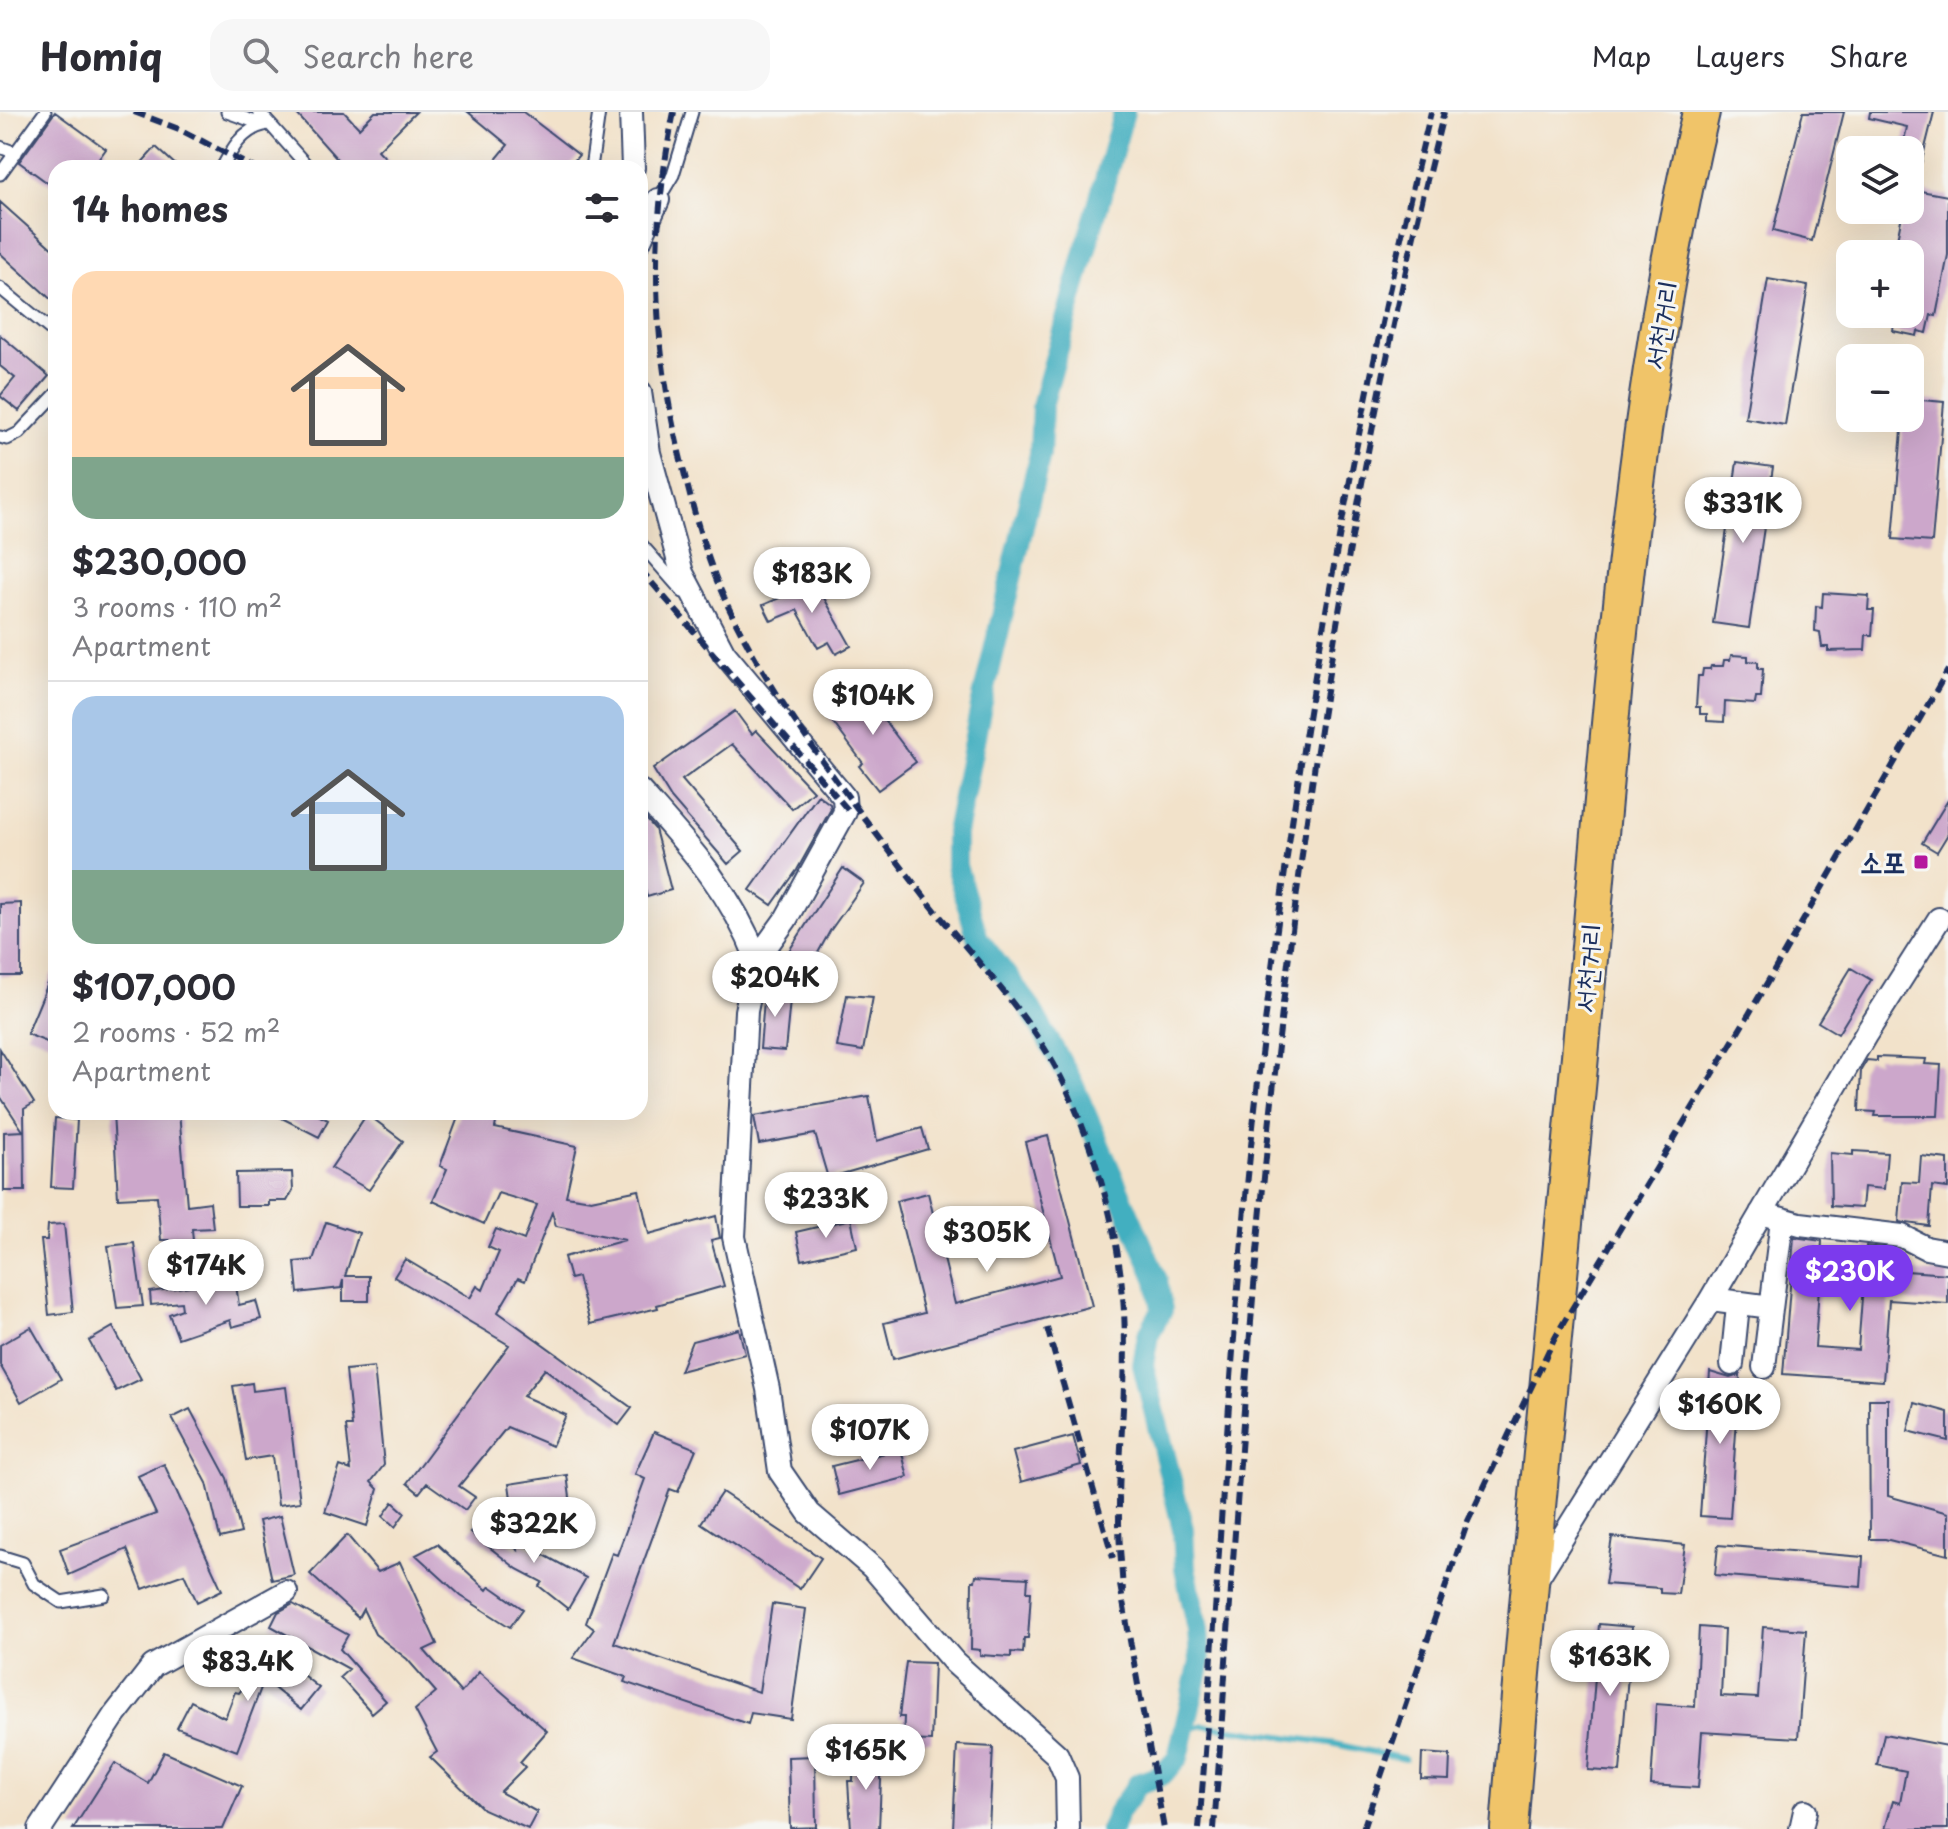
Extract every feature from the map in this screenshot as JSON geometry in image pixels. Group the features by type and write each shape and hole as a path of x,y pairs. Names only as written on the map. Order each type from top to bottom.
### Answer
{"main road":[{"name":"서천거리","path":"1509,1829 1527,1595 1555,1337 1621,607 1645,417 1701,112"}],"street":[{"path":"631,112 633,160"},
{"path":"648,222 658,200"},
{"path":"648,446 682,573 724,653 844,797 845,812 786,919 757,959 746,1011 734,1237 768,1389 780,1471 809,1513 873,1568 954,1662 1057,1755 1067,1778 1068,1829"},
{"path":"648,800 713,874 747,932 757,959"},
{"path":"1527,1595 1711,1299 1772,1216 1866,1034 1939,919"},
{"path":"1772,1216 1902,1236 1926,1248 1948,1252"},
{"path":"1764,1367 1771,1307 1772,1216"},
{"path":"1711,1299 1771,1307"},
{"path":"1738,1305 1733,1353 1767,1344"},
{"path":"40,1829 114,1716 153,1666 286,1592"}],"lane":[{"path":"0,174 45,112"},
{"path":"227,112 269,127"},
{"path":"259,112 301,160"},
{"path":"592,160 599,112"},
{"path":"658,200 673,175 692,112"},
{"path":"227,160 251,128 269,127"},
{"path":"0,147 16,153"},
{"path":"0,288 48,327"},
{"path":"0,437 7,439 19,433 48,405"},
{"path":"648,552 705,617"},
{"path":"0,1556 23,1563 34,1584 61,1602 104,1595"}],"building":[{"path":"55,112 106,149 98,160 48,160 48,183 19,162"},
{"path":"295,112 344,112 359,128 375,112 416,112 378,150 387,160 338,160"},
{"path":"468,112 523,112 579,155 575,160 496,160 508,145"},
{"path":"1803,112 1844,112 1812,241 1773,231"},
{"path":"1870,112 1934,112 1924,152 1924,136 1905,136 1907,127 1869,118"},
{"path":"156,147 170,160 144,160"},
{"path":"1924,192 1948,196 1948,255 1936,316 1931,315 1927,333 1918,331 1917,336 1893,331 1893,328 1924,328 1924,240 1897,240 1900,224 1924,224"},
{"path":"0,202 48,245 48,297 0,253"},
{"path":"1768,279 1808,286 1785,425 1745,418"},
{"path":"0,335 48,377 19,411 0,396 15,378 0,366"},
{"path":"1924,400 1944,402 1932,542 1893,539 1902,432 1924,432"},
{"path":"1737,462 1773,467 1749,628 1713,623"},
{"path":"821,580 828,596 824,598 851,646 836,654 829,642 818,648 797,610 771,621 763,605"},
{"path":"1823,593 1869,596 1868,610 1874,610 1872,635 1866,635 1865,650 1828,651 1828,647 1822,647 1820,632 1815,631 1816,606 1822,607"},
{"path":"1731,655 1748,656 1748,661 1758,662 1758,669 1763,669 1761,698 1756,698 1755,704 1725,702 1724,722 1707,721 1707,714 1700,714 1700,707 1696,707 1698,676 1702,676 1703,669 1723,666 1724,660 1730,660"},
{"path":"874,684 892,708 881,716 916,762 878,790 859,766 863,763 829,717"},
{"path":"735,711 752,734 756,730 813,791 792,809 732,744 682,780 743,851 728,864 671,798 653,769"},
{"path":"818,795 830,804 831,809 797,870 772,905 750,890"},
{"path":"1948,800 1948,834 1937,852 1922,843"},
{"path":"648,821 655,829 671,890 648,897"},
{"path":"843,868 864,883 830,931 808,971 785,957"},
{"path":"21,903 21,976 0,976 0,904"},
{"path":"1851,968 1871,980 1838,1034 1818,1022"},
{"path":"48,983 48,1043 27,1034"},
{"path":"765,988 791,990 785,1051 760,1049"},
{"path":"847,995 873,997 863,1051 837,1047"},
{"path":"0,1049 34,1103 24,1109 25,1191 4,1191 4,1132 23,1131 0,1096"},
{"path":"1877,1057 1926,1059 1925,1064 1941,1065 1938,1116 1875,1116 1876,1112 1859,1111 1861,1070 1867,1060 1877,1061"},
{"path":"869,1096 877,1141 922,1128 928,1149 828,1178 815,1134 759,1144 754,1116"},
{"path":"55,1120 77,1120 73,1188 51,1187"},
{"path":"113,1120 180,1120 187,1205 210,1202 213,1228 192,1229 194,1253 171,1255 170,1240 161,1240 157,1196 118,1198"},
{"path":"286,1120 328,1120 319,1137"},
{"path":"363,1120 375,1120 403,1141 369,1190 331,1168"},
{"path":"457,1120 496,1120 495,1128 577,1146 566,1196 591,1200 639,1190 649,1234 716,1216 720,1238 711,1240 724,1286 657,1305 658,1308 590,1324 578,1277 570,1279 564,1257 625,1240 556,1226 552,1212 525,1281 518,1278 498,1312 632,1408 619,1425 545,1369 523,1396 566,1415 552,1446 507,1427 459,1486 475,1497 465,1510 427,1483 419,1493 407,1483 509,1345 394,1277 405,1259 470,1298 477,1286 483,1290 499,1252 488,1247 496,1229 524,1240 537,1205 498,1193 484,1224 433,1201 447,1169 440,1166"},
{"path":"1048,1136 1092,1306 893,1359 884,1323 924,1313 896,1201 928,1193 955,1304 1060,1276 1025,1142"},
{"path":"1853,1151 1887,1153 1884,1189 1864,1187 1862,1208 1831,1206 1830,1153 1853,1155"},
{"path":"1921,1156 1948,1159 1948,1188 1932,1186 1929,1226 1899,1222 1902,1182 1919,1183"},
{"path":"292,1172 293,1190 287,1201 269,1201 269,1206 237,1206 236,1173"},
{"path":"851,1219 857,1247 802,1260 796,1232"},
{"path":"326,1222 359,1233 345,1276 369,1276 369,1301 343,1301 343,1280 341,1288 298,1293 295,1262 313,1260"},
{"path":"64,1224 73,1312 49,1315 41,1240 47,1240 48,1225"},
{"path":"1794,1237 1822,1241 1815,1347 1858,1350 1866,1246 1893,1249 1892,1270 1948,1274 1948,1304 1889,1300 1883,1381 1783,1374"},
{"path":"134,1243 143,1306 117,1308 108,1246"},
{"path":"235,1279 239,1305 256,1301 261,1319 232,1327 230,1320 178,1338 169,1314 182,1309 181,1302 151,1305 150,1292"},
{"path":"31,1327 61,1379 21,1402 0,1365 0,1345"},
{"path":"113,1327 141,1379 116,1391 89,1341"},
{"path":"739,1329 745,1354 680,1371 692,1341"},
{"path":"374,1367 384,1465 371,1482 378,1489 367,1526 325,1512 340,1466 351,1470 346,1426 352,1426 346,1370"},
{"path":"1710,1372 1730,1378 1740,1375 1730,1518 1700,1516"},
{"path":"252,1383 253,1391 286,1387 300,1502 278,1505 272,1456 246,1460 233,1386"},
{"path":"1869,1399 1888,1399 1888,1496 1948,1513 1948,1555 1885,1539 1870,1539"},
{"path":"1915,1403 1948,1412 1948,1441 1908,1431"},
{"path":"190,1409 227,1478 241,1533 220,1538 207,1483 172,1418"},
{"path":"654,1432 696,1449 678,1492 670,1489 614,1643 759,1692 772,1604 806,1609 791,1719 751,1713 748,1724 624,1682 626,1677 573,1658 594,1629 586,1623 612,1553 617,1555 645,1479 635,1474"},
{"path":"1073,1436 1081,1465 1021,1482 1013,1452"},
{"path":"901,1449 908,1477 839,1495 832,1466"},
{"path":"164,1464 222,1590 197,1602 184,1574 143,1589 127,1549 69,1575 60,1549 156,1514 138,1476"},
{"path":"567,1475 571,1505 513,1513 509,1484"},
{"path":"722,1492 821,1558 800,1589 701,1523"},
{"path":"393,1502 405,1513 395,1527 383,1516"},
{"path":"280,1516 294,1575 272,1580 259,1521"},
{"path":"480,1520 518,1550 517,1540 586,1578 568,1609 539,1586 542,1582 517,1569 470,1532"},
{"path":"347,1535 378,1572 400,1562 437,1644 424,1650 461,1693 479,1672 547,1731 520,1762 525,1767 500,1792 537,1812 528,1829 483,1809 430,1757 437,1752 415,1710 436,1692 407,1659 375,1634 363,1609 358,1618 310,1574"},
{"path":"1612,1537 1685,1545 1678,1594 1660,1593 1660,1588 1605,1584"},
{"path":"437,1544 487,1590 490,1586 523,1609 510,1627 461,1596 416,1555"},
{"path":"1718,1545 1863,1557 1861,1587 1715,1575"},
{"path":"976,1575 1028,1578 1027,1592 1031,1592 1028,1638 1024,1638 1023,1653 1011,1652 1011,1657 980,1655 980,1650 971,1649 972,1581 975,1581"},
{"path":"293,1604 348,1635 340,1649 386,1701 372,1713 340,1677 349,1669 271,1626 278,1612"},
{"path":"1599,1624 1632,1627 1620,1772 1588,1770"},
{"path":"1699,1627 1724,1629 1721,1696 1758,1698 1763,1627 1806,1630 1798,1738 1702,1732 1698,1788 1651,1785 1656,1704 1695,1707"},
{"path":"273,1651 319,1688 301,1710 264,1680 237,1751 177,1728 191,1701 225,1718 235,1692 239,1693"},
{"path":"906,1662 934,1663 931,1741 903,1740 904,1717 899,1717"},
{"path":"1884,1734 1948,1746 1948,1829 1885,1829 1893,1801 1900,1803 1906,1771 1877,1765"},
{"path":"957,1745 993,1747 989,1829 953,1829"},
{"path":"164,1752 242,1786 223,1829 73,1829 115,1763 148,1783"},
{"path":"1422,1753 1450,1755 1449,1780 1421,1779"},
{"path":"854,1754 882,1755 879,1829 851,1829 848,1781 853,1781"},
{"path":"815,1756 816,1827 790,1828 788,1757"}],"waterway":[{"path":"1111,1829 1118,1812 1138,1784 1162,1775 1178,1758 1200,1662 1198,1630 1185,1568 1183,1529 1143,1365 1148,1335 1162,1310 1157,1280 1072,1082 1028,1004 978,939 956,866 956,833 981,706 1040,454 1042,406 1124,112"},
{"path":"1185,1731 1203,1725 1330,1743 1405,1759"}],"railway":[{"path":"134,112 179,129 239,160"},
{"path":"674,112 660,204 657,249 660,337 673,426 702,538 719,586 767,678 816,751 920,891 1037,1037 1068,1092 1100,1179 1120,1270 1125,1333 1119,1490 1123,1593"},
{"path":"1199,1829 1241,1255 1275,944 1330,585 1377,348 1431,112"},
{"path":"1214,1829 1257,1255 1290,944 1324,705 1365,466 1415,229 1444,112"},
{"path":"648,578 849,811"},
{"path":"1363,1829 1468,1521 1555,1337 1749,1014 1948,670"},
{"path":"1047,1328 1113,1558"},
{"path":"1120,1585 1164,1829"}],"place":[{"name":"소포","path":"1921,862"}]}
